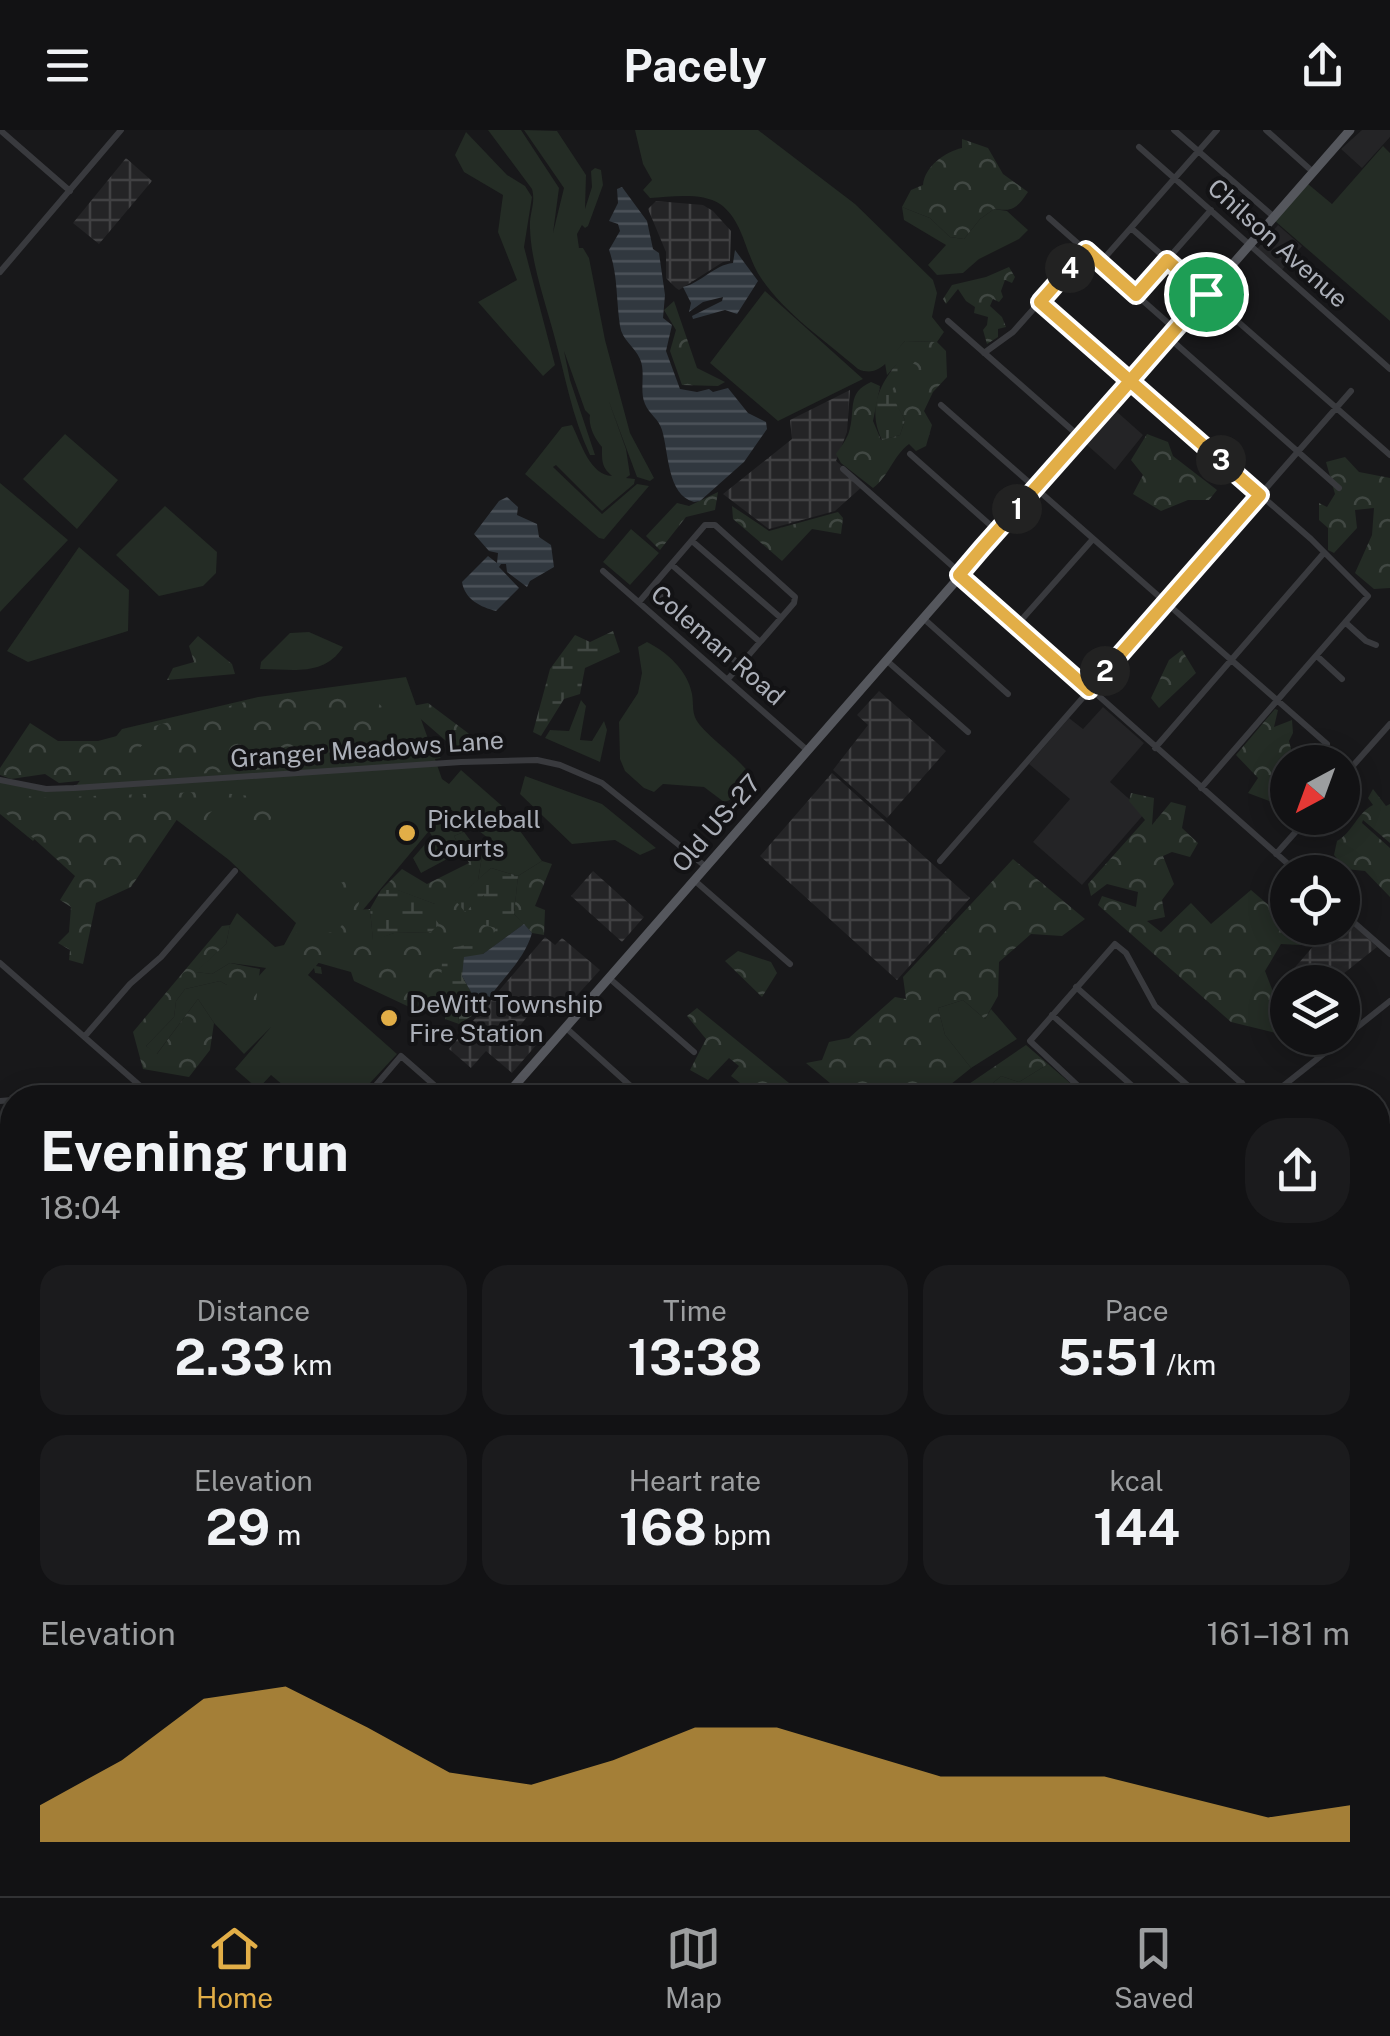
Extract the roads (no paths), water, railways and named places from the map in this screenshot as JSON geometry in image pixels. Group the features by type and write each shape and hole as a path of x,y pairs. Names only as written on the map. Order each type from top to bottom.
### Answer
{"main road":[{"name":"Old US-27","path":"515,1085 1350,130"}],"street":[{"path":"0,130 70,191"},
{"path":"0,272 121,130"},
{"path":"1174,130 1274,217"},
{"path":"1100,263 1217,130"},
{"path":"1266,130 1314,172"},
{"name":"Chilson Avenue","path":"1139,146 1390,369"},
{"path":"1136,295 1211,210"},
{"path":"1048,218 1136,295 1171,333 1339,488"},
{"path":"1131,228 1390,455"},
{"path":"984,352 1013,332 1086,250"},
{"path":"1040,302 1367,594 1367,599 1201,788"},
{"path":"948,321 1080,437"},
{"path":"940,861 1351,391"},
{"path":"941,405 1327,744"},
{"path":"910,454 998,530"},
{"path":"842,469 1276,854 1293,835"},
{"path":"639,602 710,524 794,594 794,603 728,679"},
{"path":"1016,626 1093,538"},
{"path":"692,540 781,618"},
{"path":"1155,748 1323,554"},
{"path":"672,564 760,642"},
{"name":"Coleman Road","path":"603,570 807,750"},
{"path":"651,588 740,665"},
{"path":"922,618 1008,694"},
{"path":"1346,623 1366,641 1376,644"},
{"path":"1317,656 1342,678"},
{"path":"885,659 968,732"},
{"path":"1360,758 1390,724"},
{"name":"Granger Meadows Lane","path":"0,780 46,789 74,788 538,760 602,783 705,866"},
{"path":"85,1036 130,984 161,957 235,871"},
{"path":"693,880 790,964"},
{"path":"1360,928 1390,954"},
{"path":"1077,1085 1030,1041 1115,944 1126,954 1155,1006 1242,1083 1238,1085"},
{"path":"0,962 140,1085"},
{"path":"608,978 694,1052"},
{"path":"1076,987 1187,1085"},
{"path":"1284,1085 1390,1001"},
{"path":"1052,1015 1131,1085"},
{"path":"565,1028 629,1085"},
{"path":"376,1085 402,1056 434,1085"}],"place":[{"name":"Pickleball Courts","path":"407,833"},
{"name":"DeWitt Township Fire Station","path":"389,1018"}]}
